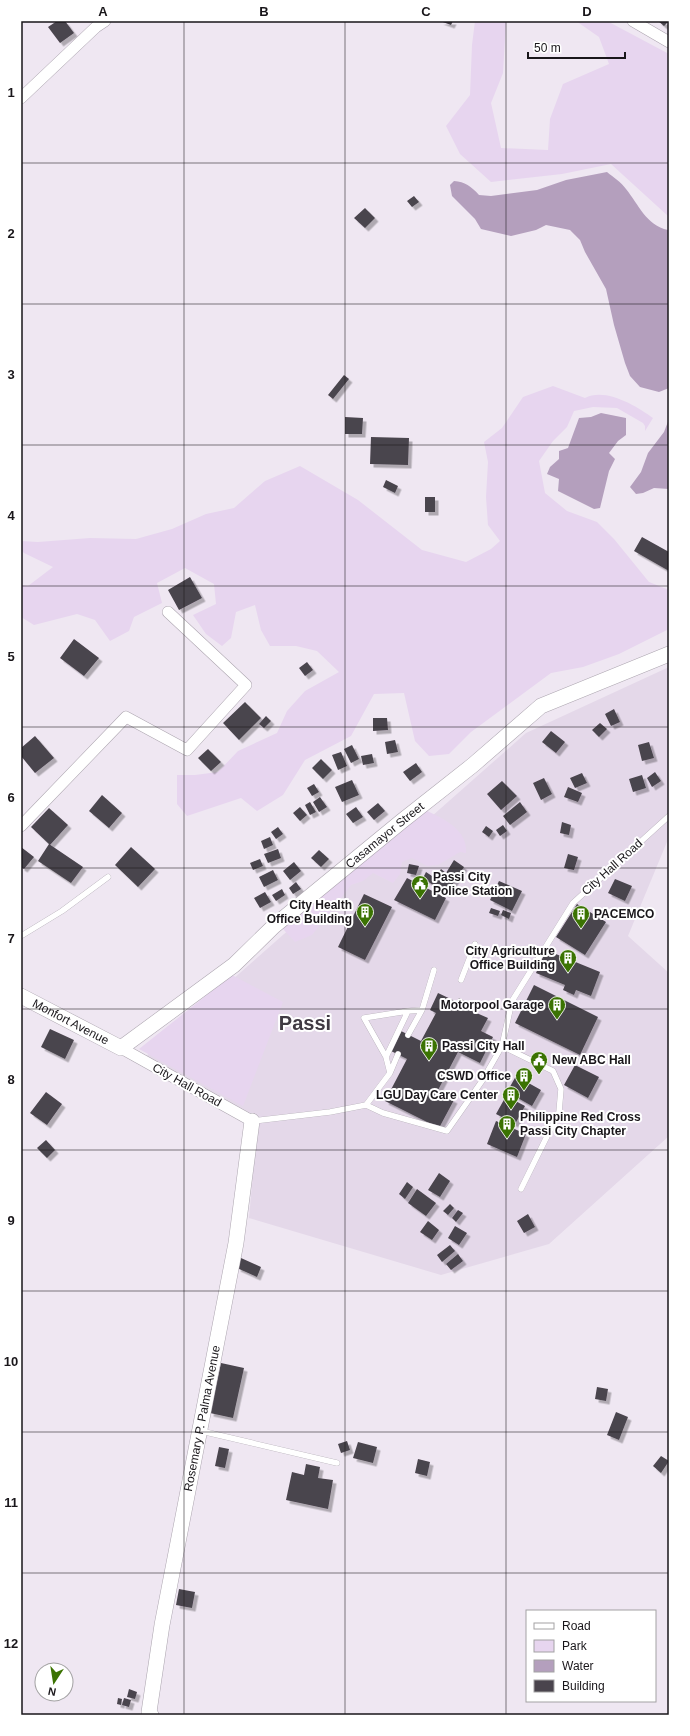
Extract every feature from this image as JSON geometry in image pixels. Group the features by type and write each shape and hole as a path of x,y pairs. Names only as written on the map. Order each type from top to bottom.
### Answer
{"street":[{"path":"21,98 96,27 105,21"},
{"path":"633,21 669,42"},
{"path":"21,826 126,717 187,750 246,685 168,612"},
{"name":"Casamayor Street","path":"121,1048 234,965 274,926 473,765 541,706 669,654"},
{"name":"Monfort Avenue","path":"21,996 121,1048"},
{"name":"City Hall Road","path":"121,1048 252,1121"},
{"name":"Rosemary P. Palma Avenue","path":"149,1714 162,1625 236,1243 252,1121"}],"lane":[{"name":"City Hall Road","path":"366,1105 383,1113 447,1131 482,1081 502,1046 512,1001 573,903 669,816"},
{"path":"21,936 62,911 108,876"},
{"path":"460,980 475,944"},
{"path":"408,1035 422,1010 434,970"},
{"path":"390,1073 386,1057 364,1018 422,1010"},
{"path":"386,1057 408,1011"},
{"path":"502,1046 553,1071 561,1089 559,1112 521,1189"},
{"path":"252,1121 330,1112 366,1105 390,1073 398,1054"},
{"path":"200,1430 337,1464"}],"shaded area":[{"path":"669,667 669,837 628,936 669,973 669,1136 549,1244 441,1275 249,1218 258,1117 145,1057 284,934 423,824 526,733"}],"green space":[{"path":"475,21 506,21 503,73 491,103 501,148 548,150 550,119 563,84 609,64 599,37 576,21 607,21 669,54 668,216 611,164 562,174 491,182 460,154 446,126 470,95 472,45"},
{"path":"553,386 585,398 593,395 611,396 630,403 653,418 645,431 645,426 643,423 617,408 593,407 574,411 567,427 553,441 539,461 545,493 567,511 597,522 614,539 649,582 669,590 669,629 619,654 583,667 551,673 471,732 449,754 429,756 415,741 404,693 374,694 351,736 305,760 283,795 257,811 241,798 187,816 177,804 177,775 195,775 218,772 238,751 277,733 287,711 305,691 339,672 317,651 296,646 270,646 261,630 255,605 236,612 231,638 222,646 206,634 193,615 216,604 214,584 185,568 157,583 162,603 134,617 129,631 110,641 95,620 77,614 34,625 21,617 21,585 28,586 53,567 24,553 21,550 21,541 38,542 90,538 136,539 172,529 206,514 234,508 265,481 300,466 358,500 422,550 466,562 491,549 500,541 488,525 486,497 488,462 484,442 502,428 523,397"},
{"path":"425,810 446,821 458,831 463,837 466,845 466,853 460,852 438,865 427,866 412,858 402,862 400,874 393,883 373,873 363,881 351,885 312,935 295,942 283,929 292,919"},
{"path":"232,975 283,1002 243,1106 139,1049"}],"water":[{"path":"607,172 624,186 648,219 654,224 668,230 669,388 659,392 640,387 630,376 614,325 606,289 585,252 580,240 570,230 546,225 536,230 511,236 481,229 475,219 452,196 450,185 454,181 465,183 479,195 491,196 537,190 566,180"},
{"path":"601,413 626,418 626,435 618,441 609,453 615,459 609,471 600,508 594,509 558,491 559,479 547,474 550,467 559,459 559,451 568,448 579,418 591,417"},
{"path":"669,419 669,489 654,488 643,493 636,494 630,487 641,472 648,453 664,432"}],"building":[{"path":"57,21 65,21 74,33 60,43 48,27"},
{"path":"440,21 453,21 451,25"},
{"path":"658,21 669,21 664,26"},
{"path":"414,196 419,202 412,207 407,201"},
{"path":"365,208 375,218 365,228 354,218"},
{"path":"344,375 349,379 333,399 328,395"},
{"path":"345,417 363,418 362,434 345,434"},
{"path":"371,437 409,438 408,465 370,464"},
{"path":"386,480 398,486 395,493 383,487"},
{"path":"425,497 435,497 435,512 425,512"},
{"path":"642,537 669,552 669,571 634,551"},
{"path":"190,577 202,598 179,610 168,590"},
{"path":"74,639 99,658 84,676 60,658"},
{"path":"307,662 313,670 305,676 299,668"},
{"path":"245,702 261,718 239,740 223,723"},
{"path":"614,709 620,722 611,726 605,714"},
{"path":"266,716 271,721 264,728 259,724"},
{"path":"373,718 387,718 388,730 373,731"},
{"path":"600,723 607,729 599,737 592,730"},
{"path":"551,731 565,742 556,753 542,742"},
{"path":"35,736 54,758 35,773 21,756 21,748"},
{"path":"395,740 398,752 387,754 385,742"},
{"path":"649,742 654,758 642,761 638,745"},
{"path":"352,745 359,759 351,763 344,749"},
{"path":"208,749 221,762 211,771 198,758"},
{"path":"341,752 347,766 338,770 332,755"},
{"path":"372,754 374,763 363,765 361,756"},
{"path":"321,759 332,770 323,779 312,768"},
{"path":"416,763 422,772 410,781 403,772"},
{"path":"655,772 661,781 652,787 647,778"},
{"path":"582,773 587,783 575,788 570,778"},
{"path":"642,775 646,788 633,792 629,779"},
{"path":"544,778 552,794 541,800 533,783"},
{"path":"352,780 359,795 342,802 335,787"},
{"path":"502,781 517,796 501,810 487,794"},
{"path":"314,784 319,792 312,796 307,788"},
{"path":"568,787 582,793 578,802 564,797"},
{"path":"102,795 122,813 109,828 89,811"},
{"path":"320,797 327,807 319,812 313,802"},
{"path":"310,802 316,812 310,815 305,805"},
{"path":"520,802 527,812 510,825 503,816"},
{"path":"378,803 385,811 374,820 367,812"},
{"path":"300,807 307,815 300,821 293,813"},
{"path":"356,807 363,817 353,823 346,814"},
{"path":"49,808 68,825 50,845 31,827"},
{"path":"562,822 571,825 569,835 560,833"},
{"path":"503,825 507,831 500,836 496,830"},
{"path":"486,826 493,831 489,837 482,832"},
{"path":"278,827 283,834 276,839 271,832"},
{"path":"270,837 273,845 264,849 261,841"},
{"path":"49,844 83,867 71,883 38,861"},
{"path":"21,847 34,857 24,869 21,867"},
{"path":"131,847 155,869 138,887 115,865"},
{"path":"278,849 281,858 268,863 264,854"},
{"path":"319,850 329,859 321,867 311,858"},
{"path":"568,854 578,857 574,870 564,868"},
{"path":"260,859 263,866 253,870 250,863"},
{"path":"454,860 464,867 446,894 423,878 426,872 435,878 441,869 446,873"},
{"path":"294,862 301,871 290,880 283,871"},
{"path":"409,864 419,866 416,875 407,873"},
{"path":"273,870 278,880 264,887 259,877"},
{"name":"Passi City Police Station","path":"407,878 446,898 435,920 394,900"},
{"path":"615,879 632,886 625,901 608,893"},
{"path":"499,881 522,891 512,911 490,900"},
{"path":"296,882 301,889 293,894 289,888"},
{"path":"282,889 285,895 276,901 272,895"},
{"path":"265,892 271,902 260,908 254,898"},
{"name":"City Health Office Building","path":"364,894 392,907 365,960 338,947"},
{"name":"PACEMCO","path":"577,904 606,922 585,955 556,937"},
{"path":"491,908 500,911 498,916 489,913"},
{"path":"503,910 511,913 509,919 501,915"},
{"name":"City Agriculture Office Building","path":"546,950 600,972 591,996 576,990 574,995 563,990 565,985 536,973"},
{"name":"Motorpool Garage","path":"534,985 598,1017 580,1055 515,1023"},
{"name":"Passi City Hall","path":"438,993 457,1002 459,998 474,1006 472,1011 488,1018 481,1031 493,1037 480,1063 458,1052 437,1092 454,1100 439,1128 385,1101 407,1059 391,1051 401,1031 421,1041 436,1013 430,1010"},
{"path":"50,1029 74,1040 65,1059 41,1047"},
{"path":"575,1065 599,1077 588,1098 564,1085"},
{"name":"CSWD Office","path":"516,1076 541,1090 532,1106 507,1092"},
{"path":"46,1092 62,1104 47,1125 30,1113"},
{"name":"LGU Day Care Center","path":"506,1096 525,1106 515,1124 496,1114"},
{"name":"Philippine Red Cross Passi City Chapter","path":"496,1121 526,1134 517,1157 487,1144"},
{"path":"46,1140 55,1150 47,1158 37,1148"},
{"path":"439,1173 450,1181 440,1197 428,1190"},
{"path":"407,1182 413,1187 405,1199 399,1194"},
{"path":"417,1189 436,1203 426,1216 408,1203"},
{"path":"450,1204 454,1208 448,1215 443,1211"},
{"path":"458,1210 463,1213 456,1222 452,1218"},
{"path":"528,1214 535,1227 524,1233 517,1221"},
{"path":"428,1221 439,1230 432,1240 420,1232"},
{"path":"455,1226 467,1233 459,1245 448,1238"},
{"path":"450,1245 455,1251 442,1262 437,1255"},
{"path":"458,1254 463,1261 451,1270 446,1264"},
{"path":"241,1258 261,1267 257,1277 237,1268"},
{"path":"221,1363 244,1368 233,1418 210,1413"},
{"path":"597,1387 608,1389 606,1401 595,1399"},
{"path":"616,1412 628,1417 619,1440 607,1435"},
{"path":"347,1441 350,1450 341,1453 338,1444"},
{"path":"358,1442 377,1447 373,1463 353,1458"},
{"path":"219,1447 229,1449 225,1468 215,1466"},
{"path":"661,1456 669,1461 661,1473 653,1466"},
{"path":"418,1459 430,1462 427,1476 415,1473"},
{"path":"306,1464 320,1467 318,1478 333,1480 328,1509 286,1500 292,1472 304,1475"},
{"path":"179,1589 195,1592 192,1608 176,1605"},
{"path":"129,1689 137,1692 135,1699 127,1697"},
{"path":"118,1698 122,1699 121,1705 117,1704"},
{"path":"124,1698 131,1700 129,1707 122,1705"}],"place":[{"name":"Passi City Police Station","path":"420,899"},
{"name":"City Health Office Building","path":"365,927"},
{"name":"PACEMCO","path":"581,929"},
{"name":"City Agriculture Office Building","path":"568,973"},
{"name":"Motorpool Garage","path":"557,1020"},
{"name":"Passi City Hall","path":"429,1061"},
{"name":"New ABC Hall","path":"539,1075"},
{"name":"CSWD Office","path":"524,1091"},
{"name":"LGU Day Care Center","path":"511,1110"},
{"name":"Philippine Red Cross Passi City Chapter","path":"507,1139"}],"district":[{"name":"Passi","path":"305,1023"}]}
